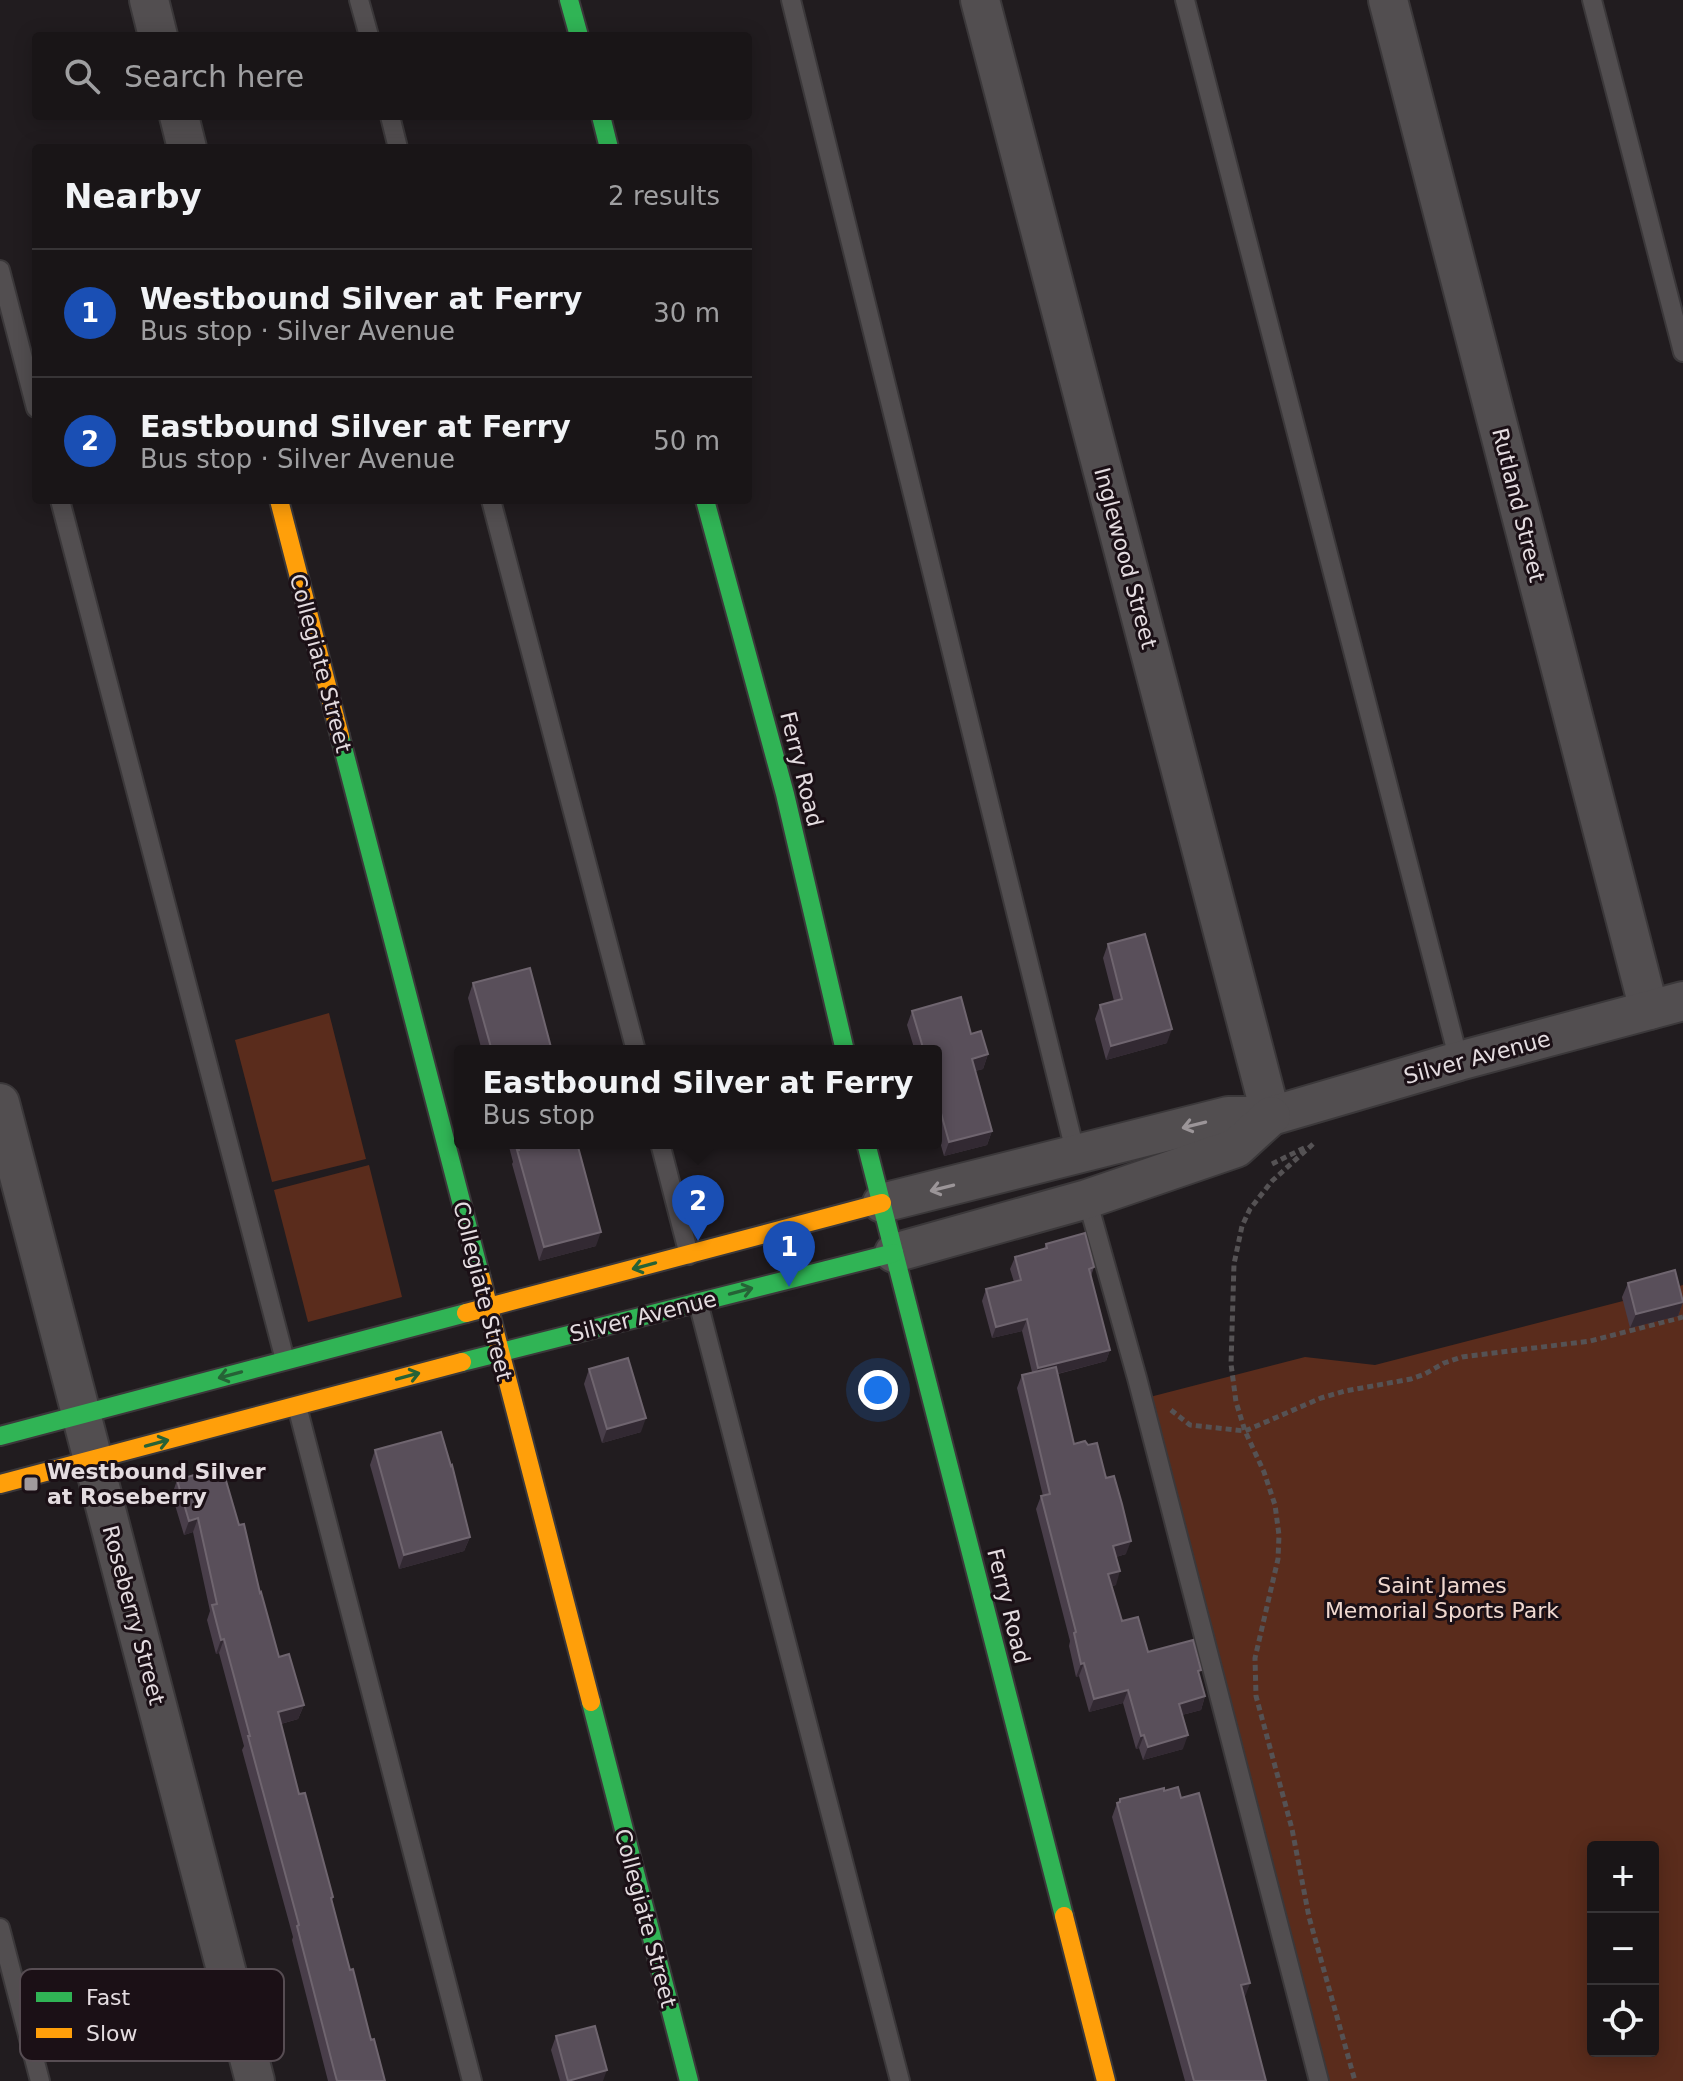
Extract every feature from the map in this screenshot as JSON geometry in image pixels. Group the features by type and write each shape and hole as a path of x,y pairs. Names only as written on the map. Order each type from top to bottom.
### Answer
{"street":[{"path":"149,0 157,32"},
{"path":"569,0 578,32"},
{"name":"Inglewood Street","path":"980,0 1271,1116"},
{"name":"Rutland Street","path":"1388,0 1666,1005"},
{"path":"180,120 186,144"},
{"path":"602,120 608,144"},
{"name":"Collegiate Street","path":"280,504 689,2081"},
{"name":"Ferry Road","path":"706,504 785,794 844,1045"},
{"name":"Silver Avenue","path":"0,1436 882,1203 1228,1116 1271,1116 1666,1005"},
{"name":"Roseberry Street","path":"0,1103 226,1969"},
{"name":"Silver Avenue","path":"0,1484 500,1352 894,1253 1087,1199 1236,1148 1271,1116"},
{"name":"Ferry Road","path":"867,1149 1106,2081"},
{"name":"Roseberry Street","path":"250,2061 255,2081"}],"lane":[{"path":"359,0 368,32"},
{"path":"791,0 1076,1155"},
{"path":"1185,0 1459,1061"},
{"path":"1592,0 1683,352"},
{"path":"391,120 397,144"},
{"path":"0,270 32,393"},
{"path":"61,504 285,1361"},
{"path":"492,504 634,1045"},
{"path":"662,1149 689,1255"},
{"path":"1087,1199 1137,1378 1319,2081"},
{"path":"698,1302 900,2081"},
{"path":"297,1406 472,2081"},
{"path":"0,1928 20,2004"},
{"path":"35,2061 40,2081"}],"path":[{"path":"1313,1144 1272,1181 1250,1209 1242,1226 1234,1264 1231,1364 1236,1402 1275,1505 1279,1535 1278,1559 1255,1658 1256,1696 1292,1829 1309,1917 1355,2081"},
{"path":"1137,1378 1190,1425 1245,1431 1321,1398 1411,1379 1462,1357 1590,1341 1683,1317"}],"green space":[{"path":"329,1013 366,1159 272,1182 235,1040"},
{"path":"369,1165 402,1297 308,1322 274,1190"},
{"name":"Saint James Memorial Sports Park","path":"1670,1285 1671,1288 1683,1285 1683,2081 1319,2081 1142,1399 1305,1357 1375,1365 1623,1301 1622,1297"}],"building":[{"path":"1145,934 1172,1029 1111,1046 1100,1005 1122,999 1108,944"},
{"path":"530,968 550,1045 490,1045 473,983"},
{"path":"961,997 971,1034 981,1031 988,1054 972,1059 992,1131 949,1142 942,1117 942,1045 922,1045 912,1011"},
{"path":"579,1149 601,1232 544,1247 519,1150"},
{"path":"1085,1233 1094,1267 1089,1269 1110,1350 1038,1368 1027,1319 996,1327 986,1289 1021,1280 1015,1257"},
{"path":"1675,1270 1683,1302 1636,1314 1628,1283"},
{"path":"628,1358 646,1418 607,1429 589,1369"},
{"path":"1056,1367 1074,1444 1085,1441 1088,1445 1097,1443 1106,1478 1114,1476 1122,1504 1131,1541 1113,1546 1120,1571 1108,1574 1122,1621 1138,1617 1148,1652 1193,1640 1201,1670 1198,1671 1205,1696 1179,1704 1188,1735 1148,1747 1144,1735 1141,1736 1128,1690 1094,1699 1084,1663 1081,1664 1076,1632 1041,1496 1050,1494 1022,1375"},
{"path":"441,1432 470,1537 404,1555 375,1450"},
{"path":"222,1467 239,1525 244,1524 279,1657 289,1654 304,1705 278,1712 299,1794 305,1793 350,1970 353,1969 385,2081 337,2081 250,1736 212,1605 217,1604 198,1518 189,1521 177,1480"},
{"path":"1178,1787 1181,1798 1199,1793 1250,1983 1241,1985 1266,2081 1194,2081 1117,1803 1120,1799"},
{"path":"595,2026 607,2070 568,2081 556,2036"}],"traffic: fast":[{"path":"569,0 578,32"},
{"path":"602,120 608,144"},
{"path":"706,504 785,794 844,1045"},
{"path":"340,736 481,1278"},
{"path":"868,1149 1064,1916"},
{"path":"462,1362 894,1253"},
{"path":"0,1436 466,1313"},
{"path":"591,1702 689,2081"}],"traffic: slow":[{"path":"280,504 340,736"},
{"path":"466,1313 882,1203"},
{"path":"481,1278 591,1702"},
{"path":"0,1484 462,1362"},
{"path":"1064,1916 1106,2081"}],"place":[{"name":"Eastbound Silver at Ferry","path":"698,1241"},
{"name":"Westbound Silver at Ferry","path":"789,1287"},
{"name":"Westbound Silver at Roseberry","path":"31,1484"}]}
